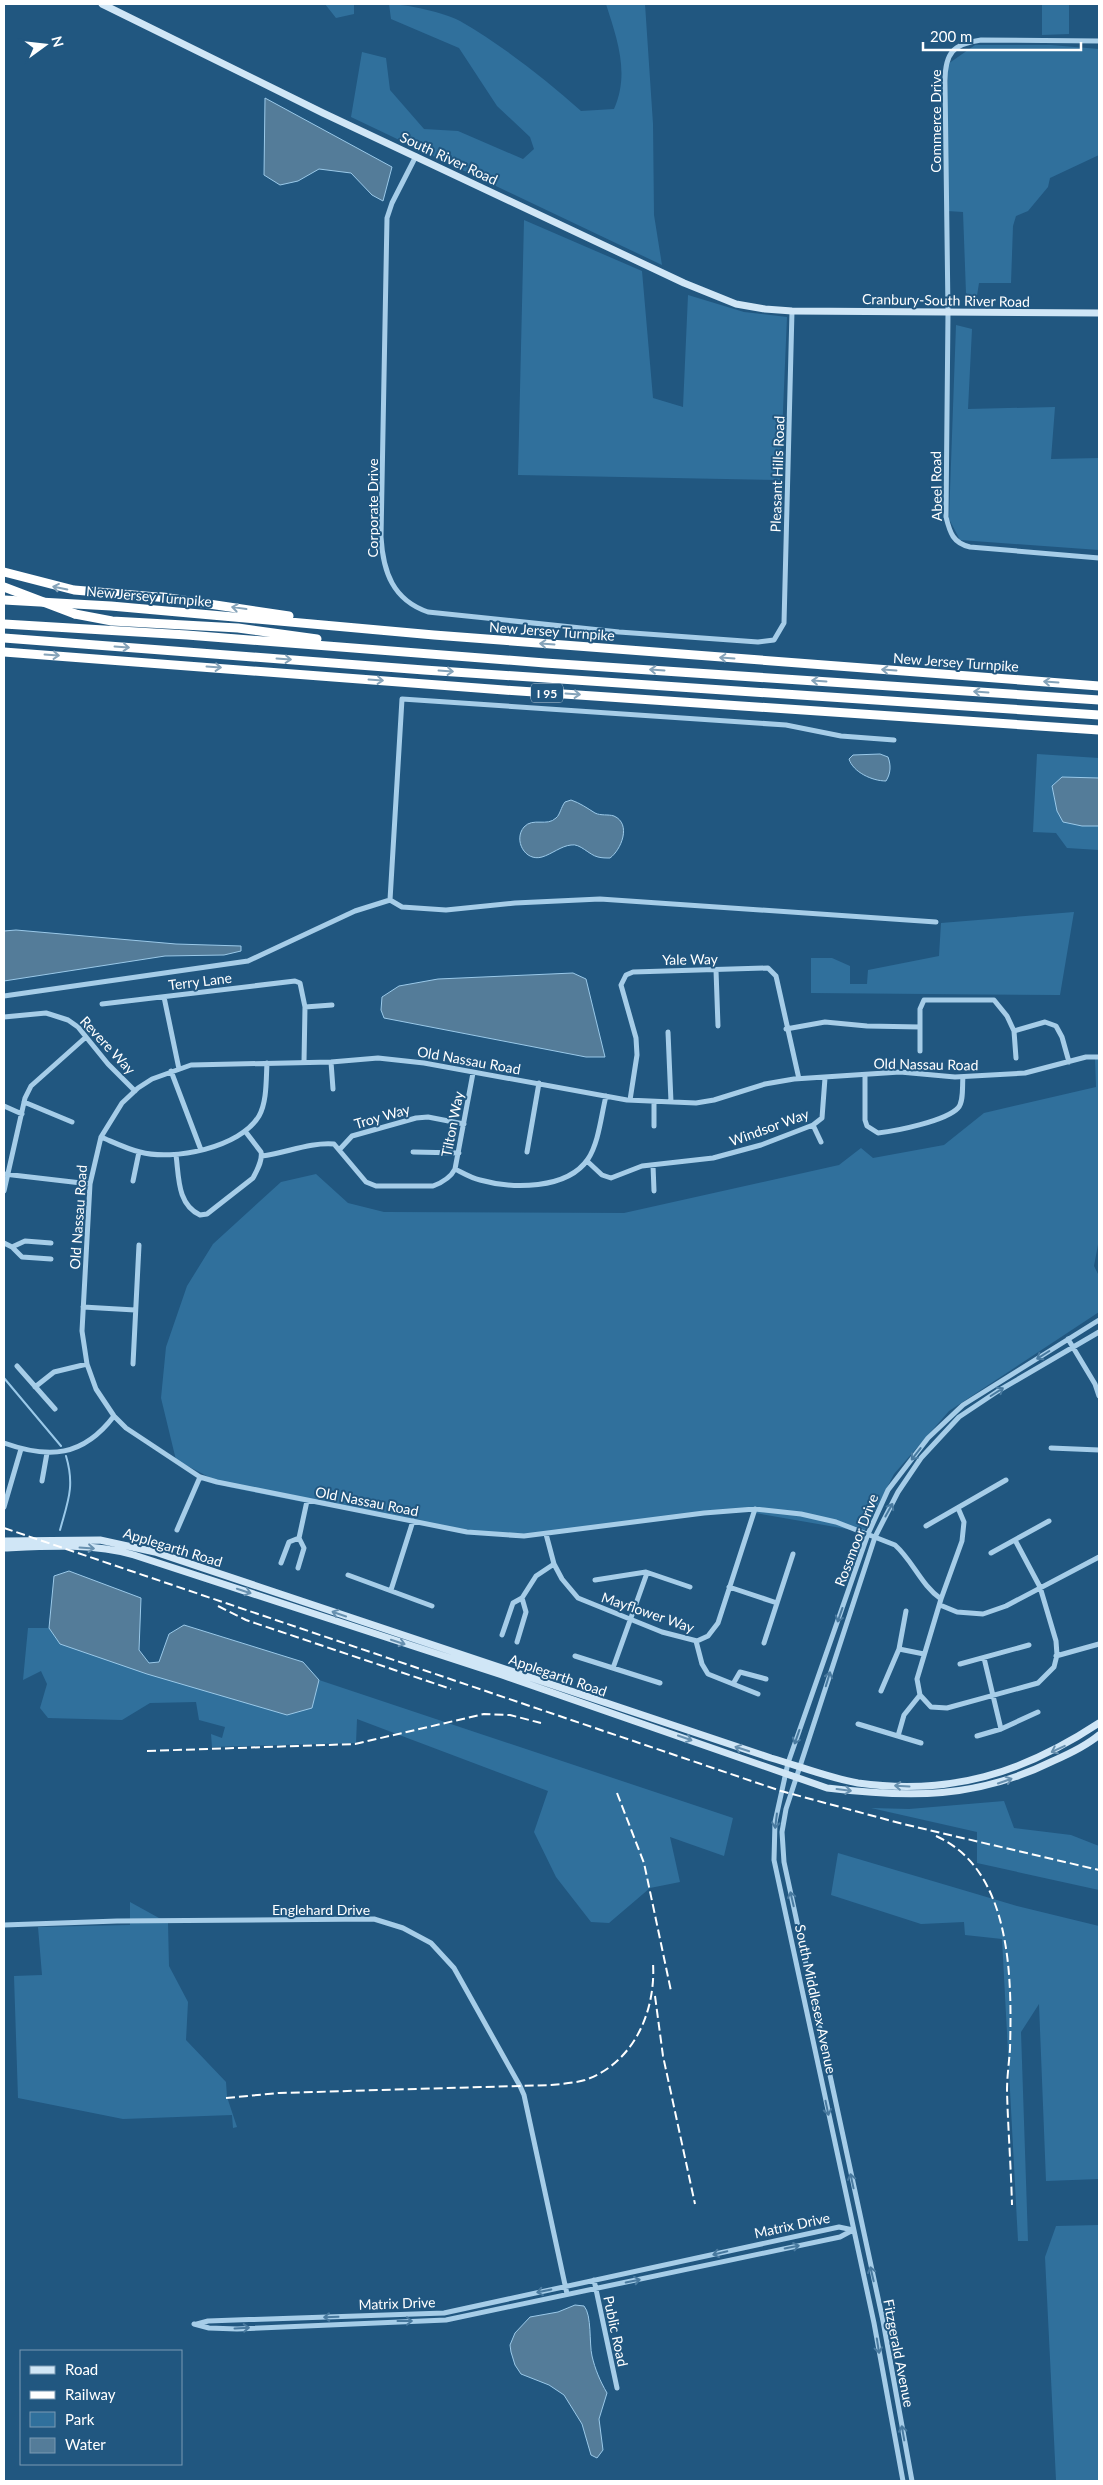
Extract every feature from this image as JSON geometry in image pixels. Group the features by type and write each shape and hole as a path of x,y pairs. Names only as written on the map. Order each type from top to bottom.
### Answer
{"highway":[{"path":"4,572 74,590 169,598 356,627"},
{"path":"4,587 75,614 128,622 263,630 319,639 417,647 446,654"},
{"name":"New Jersey Turnpike","path":"4,600 111,606 443,636 1099,686"},
{"name":"New Jersey Turnpike","path":"4,624 1099,700"},
{"name":"I 95","path":"4,638 405,668 1099,715"},
{"name":"I 95","path":"4,652 504,690 1099,730"}],"main road":[{"name":"South River Road","path":"102,4 416,156 704,292 746,306 792,311"},
{"name":"Cranbury-South River Road","path":"792,311 1099,313"},
{"name":"Applegarth Road","path":"4,1541 100,1540 155,1552 548,1685 788,1763 857,1782 905,1787 981,1779 1018,1767 1065,1746 1099,1724"},
{"name":"Applegarth Road","path":"4,1548 57,1546 118,1550 502,1675 826,1788 883,1795 921,1795 963,1790 999,1783 1033,1771 1099,1735"}],"street":[{"name":"Commerce Drive","path":"948,312 945,63 951,52 965,42 981,40 1099,40"},
{"name":"Corporate Drive","path":"416,156 386,218 381,537 384,568 389,582 406,601 428,612 695,638 758,642 774,640 778,636"},
{"name":"Pleasant Hills Road","path":"778,636 784,623 792,311"},
{"name":"Abeel Road","path":"948,312 946,517 950,534 961,545 970,547 1099,558"},
{"path":"390,900 402,699 786,725 841,736 894,740"},
{"path":"4,996 248,961 355,911 390,900 402,907 446,910 514,903 600,900 936,922"},
{"name":"Yale Way","path":"630,1100 638,1055 633,1024 622,992 622,980 633,972 768,968 773,972 778,984 786,1029 799,1079"},
{"path":"716,970 718,1026"},
{"name":"Terry Lane","path":"102,1004 295,981 300,983 305,1007"},
{"path":"164,997 179,1068"},
{"path":"920,1051 920,1005 924,1000 994,1000 1007,1016 1014,1031 1016,1058"},
{"path":"304,1062 305,1007 332,1005"},
{"name":"Revere Way","path":"4,1017 53,1014 73,1024 135,1091"},
{"path":"786,1029 824,1022 867,1026 920,1027"},
{"path":"1014,1031 1045,1022 1056,1026 1062,1036 1069,1062"},
{"path":"668,1032 671,1102"},
{"path":"4,1191 6,1174 24,1102 30,1086 86,1037"},
{"name":"Old Nassau Road","path":"1099,1057 1086,1057 1025,1073 963,1077 900,1072 799,1079 765,1084 714,1100 696,1103 630,1100 396,1059 378,1058 331,1062 191,1065 179,1068 152,1079 135,1091 122,1103 101,1137 90,1184 82,1331 87,1364 96,1389 114,1416 126,1428 200,1477 230,1486 413,1521 498,1535 546,1534 704,1512 755,1510 801,1514 836,1522 895,1545 902,1551 931,1592 941,1602 957,1612 983,1614 1006,1606 1099,1556"},
{"path":"331,1062 333,1089"},
{"path":"101,1137 139,1152 176,1155 226,1142 245,1131 259,1116 263,1105 268,1063"},
{"path":"171,1071 201,1150"},
{"name":"Tilton Way","path":"340,1149 366,1182 376,1186 433,1186 453,1173 455,1169 473,1073"},
{"path":"865,1074 864,1120 867,1126 878,1133 940,1118 953,1112 960,1104 963,1077"},
{"name":"Windsor Way","path":"587,1160 602,1176 611,1178 653,1165 713,1158 761,1144 813,1125 822,1118 825,1078"},
{"path":"527,1152 539,1084"},
{"path":"455,1169 480,1180 532,1185 560,1181 587,1160 593,1149 606,1096"},
{"path":"24,1102 72,1122"},
{"path":"654,1102 654,1126"},
{"path":"4,1106 22,1114"},
{"name":"Troy Way","path":"340,1149 352,1136 416,1118 428,1116 464,1124"},
{"path":"813,1125 821,1142"},
{"path":"176,1155 181,1194 186,1205 200,1215 213,1211 253,1178 262,1156 258,1145 245,1131"},
{"path":"262,1156 280,1154 321,1143 334,1144 340,1149"},
{"path":"133,1181 139,1152"},
{"path":"413,1152 459,1153"},
{"path":"653,1165 654,1191"},
{"path":"6,1174 90,1184"},
{"path":"12,1247 25,1241 51,1243"},
{"path":"4,1243 12,1247 22,1257 51,1259"},
{"path":"133,1364 139,1245"},
{"path":"83,1307 135,1310"},
{"name":"Rossmoor Drive","path":"786,1773 868,1534 888,1490 928,1438 962,1405 1099,1320"},
{"name":"Rossmoor Drive","path":"797,1777 875,1537 898,1492 921,1458 959,1417 998,1391 1099,1332"},
{"path":"1068,1339 1095,1384 1099,1396"},
{"path":"35,1387 54,1372 87,1364"},
{"path":"17,1366 55,1409"},
{"path":"4,1443 21,1449 47,1453 66,1452 78,1447 105,1427 114,1416"},
{"path":"1051,1448 1099,1450"},
{"path":"4,1507 21,1449"},
{"path":"42,1481 47,1453"},
{"path":"177,1530 200,1477"},
{"path":"926,1526 1006,1480"},
{"path":"298,1568 304,1548 299,1538 307,1501"},
{"path":"958,1508 964,1522 962,1541 924,1654 918,1685 920,1695 931,1707 946,1708 1038,1684 1054,1667 1056,1642 1040,1587 1015,1540"},
{"name":"Mayflower Way","path":"546,1534 554,1564 562,1579 578,1598 632,1618 662,1632 696,1641 708,1636 718,1623 755,1510"},
{"path":"391,1590 413,1521"},
{"path":"991,1553 1049,1521"},
{"path":"281,1563 289,1542 299,1538"},
{"path":"764,1643 793,1554"},
{"path":"502,1635 513,1603 522,1598 536,1576 554,1564"},
{"path":"613,1668 647,1572"},
{"path":"595,1580 647,1572 690,1588"},
{"path":"348,1576 432,1606"},
{"path":"729,1587 777,1603"},
{"path":"517,1642 526,1612 522,1598"},
{"path":"881,1691 899,1649 906,1610"},
{"path":"696,1641 702,1664 708,1674 758,1694"},
{"path":"1056,1656 1099,1644"},
{"path":"960,1664 1029,1645"},
{"path":"899,1649 924,1654"},
{"path":"575,1656 660,1683"},
{"path":"984,1658 1001,1729"},
{"path":"733,1684 740,1672 766,1680"},
{"path":"898,1736 904,1715 920,1695"},
{"path":"977,1736 1001,1729 1038,1712"},
{"path":"858,1724 921,1743"},
{"name":"South Middlesex Avenue","path":"786,1773 775,1822 774,1860 853,2230"},
{"name":"South Middlesex Avenue","path":"797,1777 786,1809 782,1832 784,1862 862,2229"},
{"name":"Englehard Drive","path":"4,1925 116,1921 374,1920 404,1928 431,1943 454,1968 524,2095 567,2294"},
{"name":"Matrix Drive","path":"839,2227 853,2230 840,2237 446,2320 237,2329 209,2328 194,2324 208,2321 444,2313 839,2227"},
{"name":"Fitzgerald Avenue","path":"862,2229 883,2321 912,2481"},
{"name":"Fitzgerald Avenue","path":"853,2230 874,2323 903,2481"},
{"name":"Public Road","path":"594,2280 616,2388"}],"green space":[{"path":"325,4 354,4 354,14 336,18"},
{"path":"389,4 425,10 460,21 523,63 581,111 614,109 619,96 621,82 620,56 606,4 645,4 653,124 654,215 662,265 351,117 362,52 386,58 390,90 424,129 458,131 523,159 534,149 530,137 497,106 459,48 391,19"},
{"path":"1042,4 1069,4 1069,34 1042,35"},
{"path":"975,45 1051,45 1099,49 1099,155 1050,178 1048,187 1028,211 1016,216 1013,226 1011,283 979,283 976,302 966,293 963,212 947,211 948,64"},
{"path":"524,220 642,271 653,398 683,407 688,295 744,312 787,317 780,480 518,475"},
{"path":"956,325 972,329 968,409 1055,407 1051,459 1099,458 1099,550 960,540 949,519"},
{"path":"1037,754 1099,758 1099,850 1067,848 1056,833 1033,832"},
{"path":"1074,912 1060,995 811,993 811,958 832,958 850,966 850,984 867,984 868,970 939,956 941,923"},
{"path":"1095,1058 1099,1058 1099,1239 1094,1266 1099,1276 1099,1312 949,1411 894,1474 864,1532 738,1510 511,1537 297,1501 228,1487 176,1460 161,1398 166,1347 187,1286 213,1244 281,1182 316,1174 348,1203 384,1212 624,1213 839,1165 861,1148 873,1158 944,1145 984,1113 1096,1087"},
{"path":"28,1628 49,1628 60,1644 312,1708 319,1680 733,1818 724,1856 670,1837 680,1882 650,1888 609,1923 591,1922 556,1877 534,1832 548,1791 357,1719 356,1743 212,1747 211,1734 222,1738 225,1727 199,1720 196,1702 150,1703 122,1720 48,1718 40,1708 47,1684 41,1671 23,1680"},
{"path":"1004,1801 1014,1828 1071,1835 1099,1846 1099,1890 977,1863 977,1832 871,1808 909,1809"},
{"path":"838,1853 1017,1906 1099,1926 1099,2179 1046,2181 1039,2004 1021,2032 1028,2241 1018,2241 1002,1939 965,1935 964,1922 921,1924 831,1895"},
{"path":"130,1902 168,1923 169,1966 188,2002 186,2040 226,2082 227,2097 237,2127 233,2128 232,2115 123,2119 18,2098 14,1976 42,1975 38,1927 130,1925"},
{"path":"1099,2225 1099,2481 1056,2480 1045,2257 1056,2226"}],"water":[{"path":"265,98 392,167 383,201 372,195 351,173 319,169 298,181 280,185 264,175"},
{"path":"880,754 888,757 890,763 890,772 886,781 864,775 854,768 849,759 853,755"},
{"path":"1062,777 1099,778 1099,826 1082,826 1063,822 1057,811 1052,786"},
{"path":"571,800 595,813 614,816 623,825 624,831 621,843 610,858 595,856 574,845 536,858 530,856 522,849 520,838 524,827 532,823 552,821 557,817 565,802"},
{"path":"16,930 176,944 241,946 241,951 224,955 165,956 4,981 4,931"},
{"path":"573,973 586,979 605,1057 586,1057 384,1018 381,1010 382,997 399,986 438,979"},
{"path":"69,1571 141,1598 139,1650 149,1663 159,1662 169,1634 184,1625 303,1662 319,1680 312,1708 287,1715 147,1674 60,1644 49,1628 54,1576"},
{"path":"575,2305 584,2306 587,2310 592,2356 598,2375 607,2393 599,2419 603,2450 597,2458 591,2455 582,2424 564,2395 549,2385 521,2374 515,2365 511,2352 510,2345 515,2333 530,2317 558,2312"}],"waterway":[{"path":"4,1378 61,1446"},
{"path":"60,1530 68,1502 70,1485 66,1456"}],"railway":[{"path":"4,1528 781,1791 903,1824 1099,1870"},
{"path":"218,1606 246,1620 451,1689"},
{"path":"147,1751 355,1744 484,1714 510,1715 541,1723"},
{"path":"617,1793 644,1863 671,1991"},
{"path":"936,1836 961,1852 980,1874 993,1900 1002,1929 1008,1959 1010,1991 1011,2021 1007,2091 1012,2205"},
{"path":"226,2098 279,2093 551,2085 585,2080 602,2072 617,2061 629,2048 638,2033 646,2017 651,1999 653,1963"},
{"path":"655,1996 663,2056 695,2204"}]}
